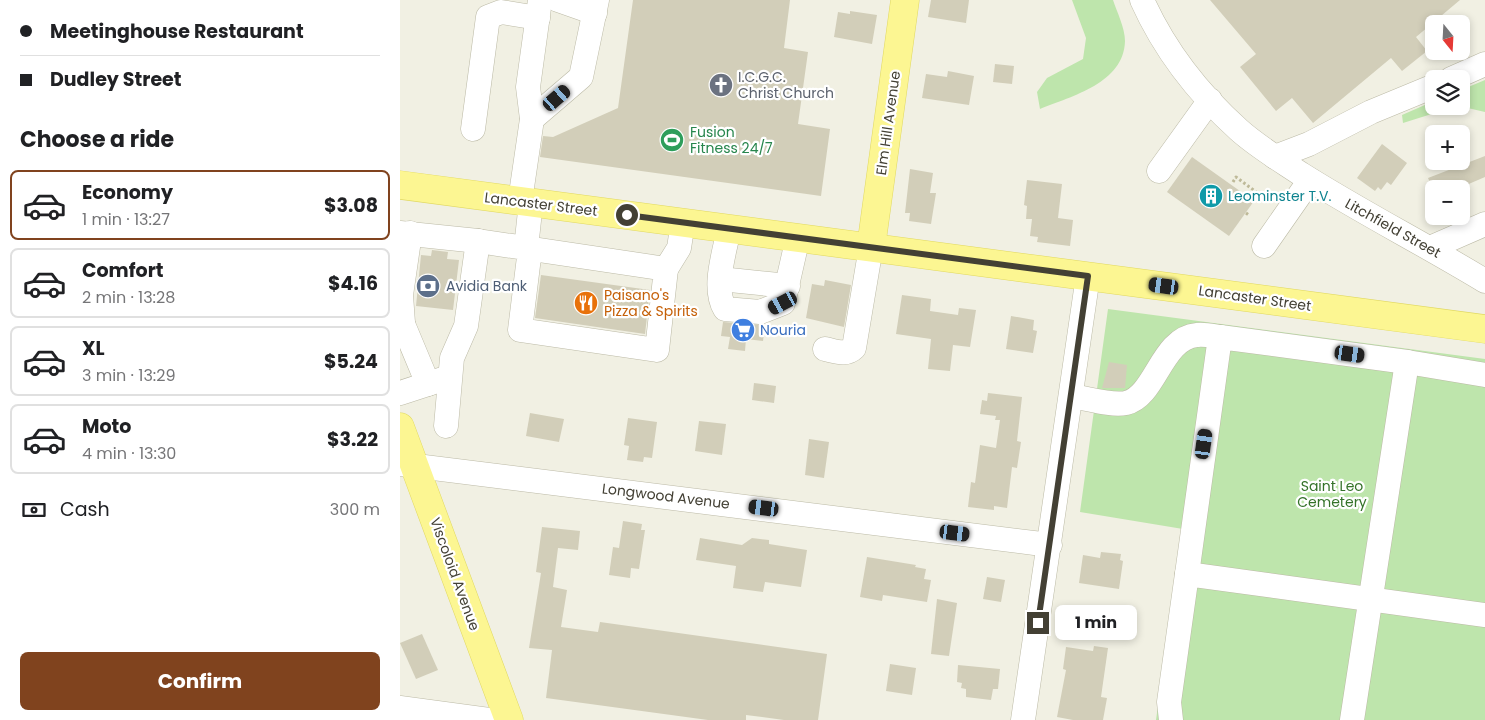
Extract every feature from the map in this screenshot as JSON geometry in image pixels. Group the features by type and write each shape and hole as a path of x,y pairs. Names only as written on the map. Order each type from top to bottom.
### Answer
{"main road":[{"name":"Elm Hill Avenue","path":"871,247 905,0"},
{"name":"Lancaster Street","path":"400,185 1485,329"},
{"name":"Viscoloid Avenue","path":"400,428 407,465 509,720"}],"street":[{"path":"532,119 581,77 596,6 558,0"},
{"name":"Litchfield Street","path":"1142,0 1152,22 1167,47 1210,100 1239,130 1275,157 1358,210 1430,248 1485,282"},
{"path":"473,129 488,17 501,12 539,9 528,87 532,119 525,202 528,249 520,330 657,350 666,269 680,248 683,222"},
{"path":"1470,71 1485,64"},
{"path":"1275,157 1310,144 1371,112 1425,90"},
{"path":"1159,171 1210,100"},
{"path":"1264,246 1310,180"},
{"path":"1430,248 1485,224"},
{"path":"730,228 720,278 720,300 725,309 760,312 783,303 798,237"},
{"path":"446,426 439,380 401,320 408,308 406,234 478,241 666,269"},
{"path":"400,393 439,380 452,358 466,326 478,241"},
{"path":"825,349 842,353 850,352 854,348 871,247"},
{"path":"1023,720 1088,276"},
{"path":"1071,396 1125,403 1135,399 1144,390 1166,357 1178,344 1196,335 1407,362 1485,375"},
{"path":"1171,720 1169,702 1220,337"},
{"path":"1352,720 1407,362"},
{"name":"Longwood Avenue","path":"407,465 1050,545"},
{"path":"1187,574 1485,615"},
{"path":"400,708 489,720"}],"path":[{"path":"1233,182 1236,177 1264,197"},
{"path":"1246,213 1250,216"}],"green space":[{"path":"1072,0 1113,0 1125,36 1122,55 1116,68 1094,86 1040,109 1037,92 1047,78 1083,59 1086,38"},
{"path":"1485,80 1485,112 1470,109 1470,86"},
{"path":"1425,105 1425,115 1428,115 1403,123 1402,115"},
{"name":"Saint Leo Cemetery","path":"1108,309 1485,359 1485,720 1156,720 1183,529 1080,512"}],"building":[{"path":"633,0 790,0 784,48 808,52 798,124 830,129 821,196 540,157 543,136 553,137 618,108"},
{"path":"931,0 969,0 966,23 928,17"},
{"path":"1210,0 1460,0 1442,15 1425,15 1425,29 1416,37 1425,48 1425,53 1402,71 1391,58 1313,123 1292,98 1276,111 1240,67 1256,54"},
{"path":"850,11 877,15 872,44 834,37 838,12 850,14"},
{"path":"995,64 1014,66 1012,84 993,82"},
{"path":"948,71 974,76 969,105 922,98 926,74 947,77"},
{"path":"1382,144 1407,163 1391,185 1387,182 1381,190 1378,187 1375,191 1357,178"},
{"path":"1485,156 1485,177 1470,183 1470,180 1429,180 1428,178 1449,170 1470,170 1470,162"},
{"name":"Leominster T.V.","path":"1192,157 1254,201 1229,236 1167,192"},
{"path":"910,169 933,173 930,193 936,193 931,224 909,221 910,213 905,213"},
{"path":"1027,180 1062,184 1058,218 1073,220 1070,246 1037,242 1038,237 1030,236 1032,219 1026,219 1027,206 1024,205"},
{"name":"Avidia Bank","path":"432,250 448,252 447,259 459,260 453,310 416,306 421,255 431,256"},
{"path":"541,275 650,290 645,334 535,318"},
{"path":"825,280 851,285 844,327 806,318 812,284 824,286"},
{"path":"902,295 931,299 930,311 958,315 959,308 976,310 970,347 953,345 950,371 928,369 931,339 896,334"},
{"path":"1011,316 1034,320 1033,330 1037,331 1033,353 1006,349"},
{"name":"Nouria","path":"723,322 765,325 763,341 746,339 745,351 728,349 730,337 721,336"},
{"path":"1109,362 1127,365 1125,388 1102,388"},
{"path":"754,383 776,386 774,403 752,400"},
{"path":"988,393 1022,397 1017,441 1021,442 1017,468 1012,467 1007,508 994,506 994,510 968,507 971,482 975,483 980,445 996,448 1000,420 995,420 996,416 980,414 982,400 987,401"},
{"path":"530,413 564,419 559,442 526,436"},
{"path":"628,418 657,422 652,458 644,457 643,462 627,460 629,446 624,445"},
{"path":"699,421 726,424 722,455 695,451"},
{"path":"809,439 829,442 824,478 805,475"},
{"path":"623,521 642,524 641,530 645,530 639,569 631,568 630,578 609,575 613,547 619,548"},
{"path":"542,527 580,531 578,550 558,548 553,587 567,590 561,627 598,632 600,622 827,654 818,720 784,720 746,715 746,720 708,720 546,698 552,650 529,648 541,573 536,572"},
{"path":"700,538 742,545 752,538 769,540 769,544 807,550 801,587 765,582 763,592 733,588 736,566 696,560"},
{"path":"1101,552 1121,554 1120,560 1123,561 1119,589 1079,583 1083,555 1100,558"},
{"path":"867,557 916,565 915,567 926,569 924,579 931,580 927,602 883,595 882,601 860,597"},
{"path":"987,577 1005,580 1001,602 983,599"},
{"path":"937,599 957,603 949,656 931,654"},
{"path":"422,634 438,670 416,679 400,643"},
{"path":"1094,646 1108,648 1101,697 1107,698 1103,720 1073,720 1057,717 1066,670 1063,669 1066,647 1093,651"},
{"path":"890,664 916,668 912,695 886,691"},
{"path":"958,665 1000,669 998,689 993,689 991,700 966,697 966,689 961,688 962,683 957,682"}],"place":[{"name":"I.C.G.C. Christ Church","path":"721,85"},
{"name":"Fusion Fitness 24/7","path":"672,140"},
{"name":"Leominster T.V.","path":"1211,196"},
{"name":"Avidia Bank","path":"428,286"},
{"name":"Paisano's Pizza & Spirits","path":"586,303"},
{"name":"Nouria","path":"743,330"}],"route":[{"path":"627,215 1088,276 1038,623"}]}
